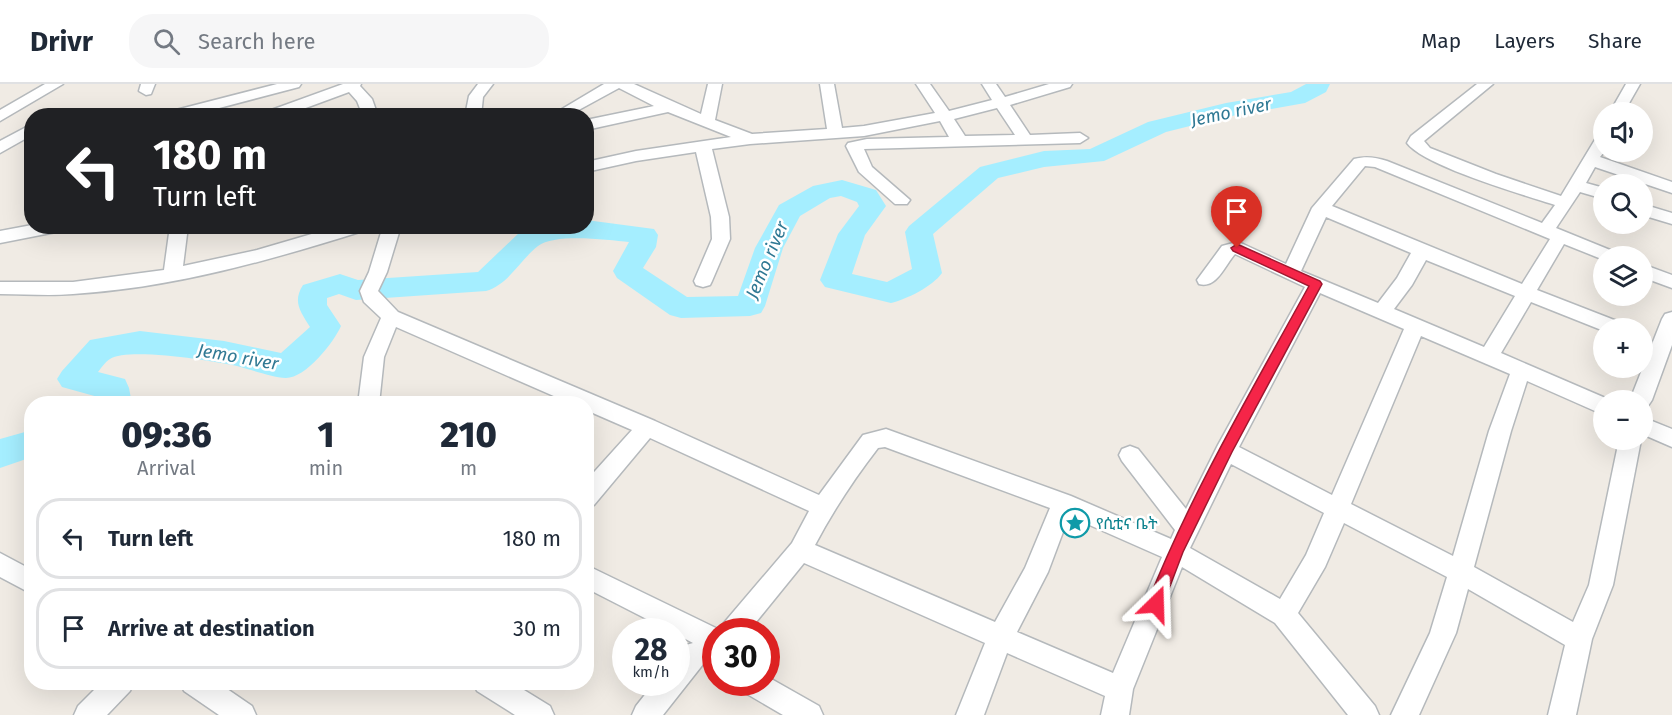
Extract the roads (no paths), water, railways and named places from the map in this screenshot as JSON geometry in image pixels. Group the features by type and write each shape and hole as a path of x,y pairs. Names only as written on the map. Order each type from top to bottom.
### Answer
{"street":[{"path":"1,115 56,84"},
{"path":"200,108 294,84"},
{"path":"289,108 352,84 364,99 368,108"},
{"path":"474,108 476,96 486,84"},
{"path":"572,108 615,84"},
{"path":"622,84 669,107 750,139"},
{"path":"707,123 715,84"},
{"path":"827,84 835,133"},
{"path":"923,84 960,142"},
{"path":"988,84 1003,102 1025,139"},
{"path":"594,165 636,156 750,139 864,131 945,116 1065,84"},
{"path":"1486,84 1415,143 1424,151 1490,178 1565,203"},
{"path":"1623,102 1633,84"},
{"path":"594,123 669,107"},
{"path":"1,115 24,125"},
{"path":"0,148 24,134"},
{"path":"901,200 865,169 854,146 1080,138"},
{"path":"704,146 720,218 721,239 704,282"},
{"path":"1489,356 1526,292 1565,203 1592,160 1672,188"},
{"path":"1289,273 1297,263 1321,208 1360,162 1371,161 1593,249"},
{"path":"1576,184 1593,190"},
{"path":"1321,208 1421,251 1593,319"},
{"path":"1653,213 1672,219"},
{"path":"0,237 24,232"},
{"path":"173,275 178,234"},
{"path":"0,288 80,287 173,275 214,268 332,234"},
{"path":"390,234 378,272 369,291 371,297 391,317 575,396"},
{"path":"1206,280 1232,248 1244,250 1289,273 1593,402"},
{"path":"1381,312 1406,281 1421,251"},
{"path":"1653,274 1672,282"},
{"path":"1115,715 1120,689 1176,552 1226,451 1316,284"},
{"path":"369,396 374,357 391,317"},
{"path":"1644,390 1658,346 1672,319"},
{"path":"1284,615 1316,560 1415,326"},
{"path":"1405,715 1426,674 1443,633 1500,431 1521,370"},
{"path":"594,404 823,507"},
{"path":"594,489 647,427"},
{"path":"1653,430 1672,438"},
{"path":"744,618 800,550 823,507 871,441 886,438 1063,503 1176,552 1284,615 1365,715"},
{"path":"1562,715 1579,639 1601,585 1616,524 1628,450"},
{"path":"1226,451 1459,571 1579,639"},
{"path":"1130,455 1188,529"},
{"path":"970,715 1000,638 1036,572 1063,503"},
{"path":"800,550 1120,689"},
{"path":"0,564 24,578"},
{"path":"594,581 702,646"},
{"path":"690,666 702,657"},
{"path":"88,715 113,690"},
{"path":"205,690 242,715"},
{"path":"499,690 540,715"},
{"path":"646,715 661,696"},
{"path":"776,696 809,715"}],"waterway":[{"name":"Jemo river","path":"594,230 644,235 642,247 627,271 681,308 750,306 769,248 789,211 822,192 842,188 867,196 873,206 852,234 835,280 891,293 927,273 919,232 989,172 1044,159 1095,156 1157,127 1226,110 1297,98 1318,87 1318,84"},
{"name":"Jemo river","path":"114,396 113,388 73,379 101,348 140,342 224,352 287,366 320,338 326,326 312,306 313,292 340,284 356,290 486,281 531,237 547,234"},
{"name":"Jemo river","path":"0,454 24,444"}],"place":[{"name":"የሲቲና ቤት","path":"1075,523"}]}
